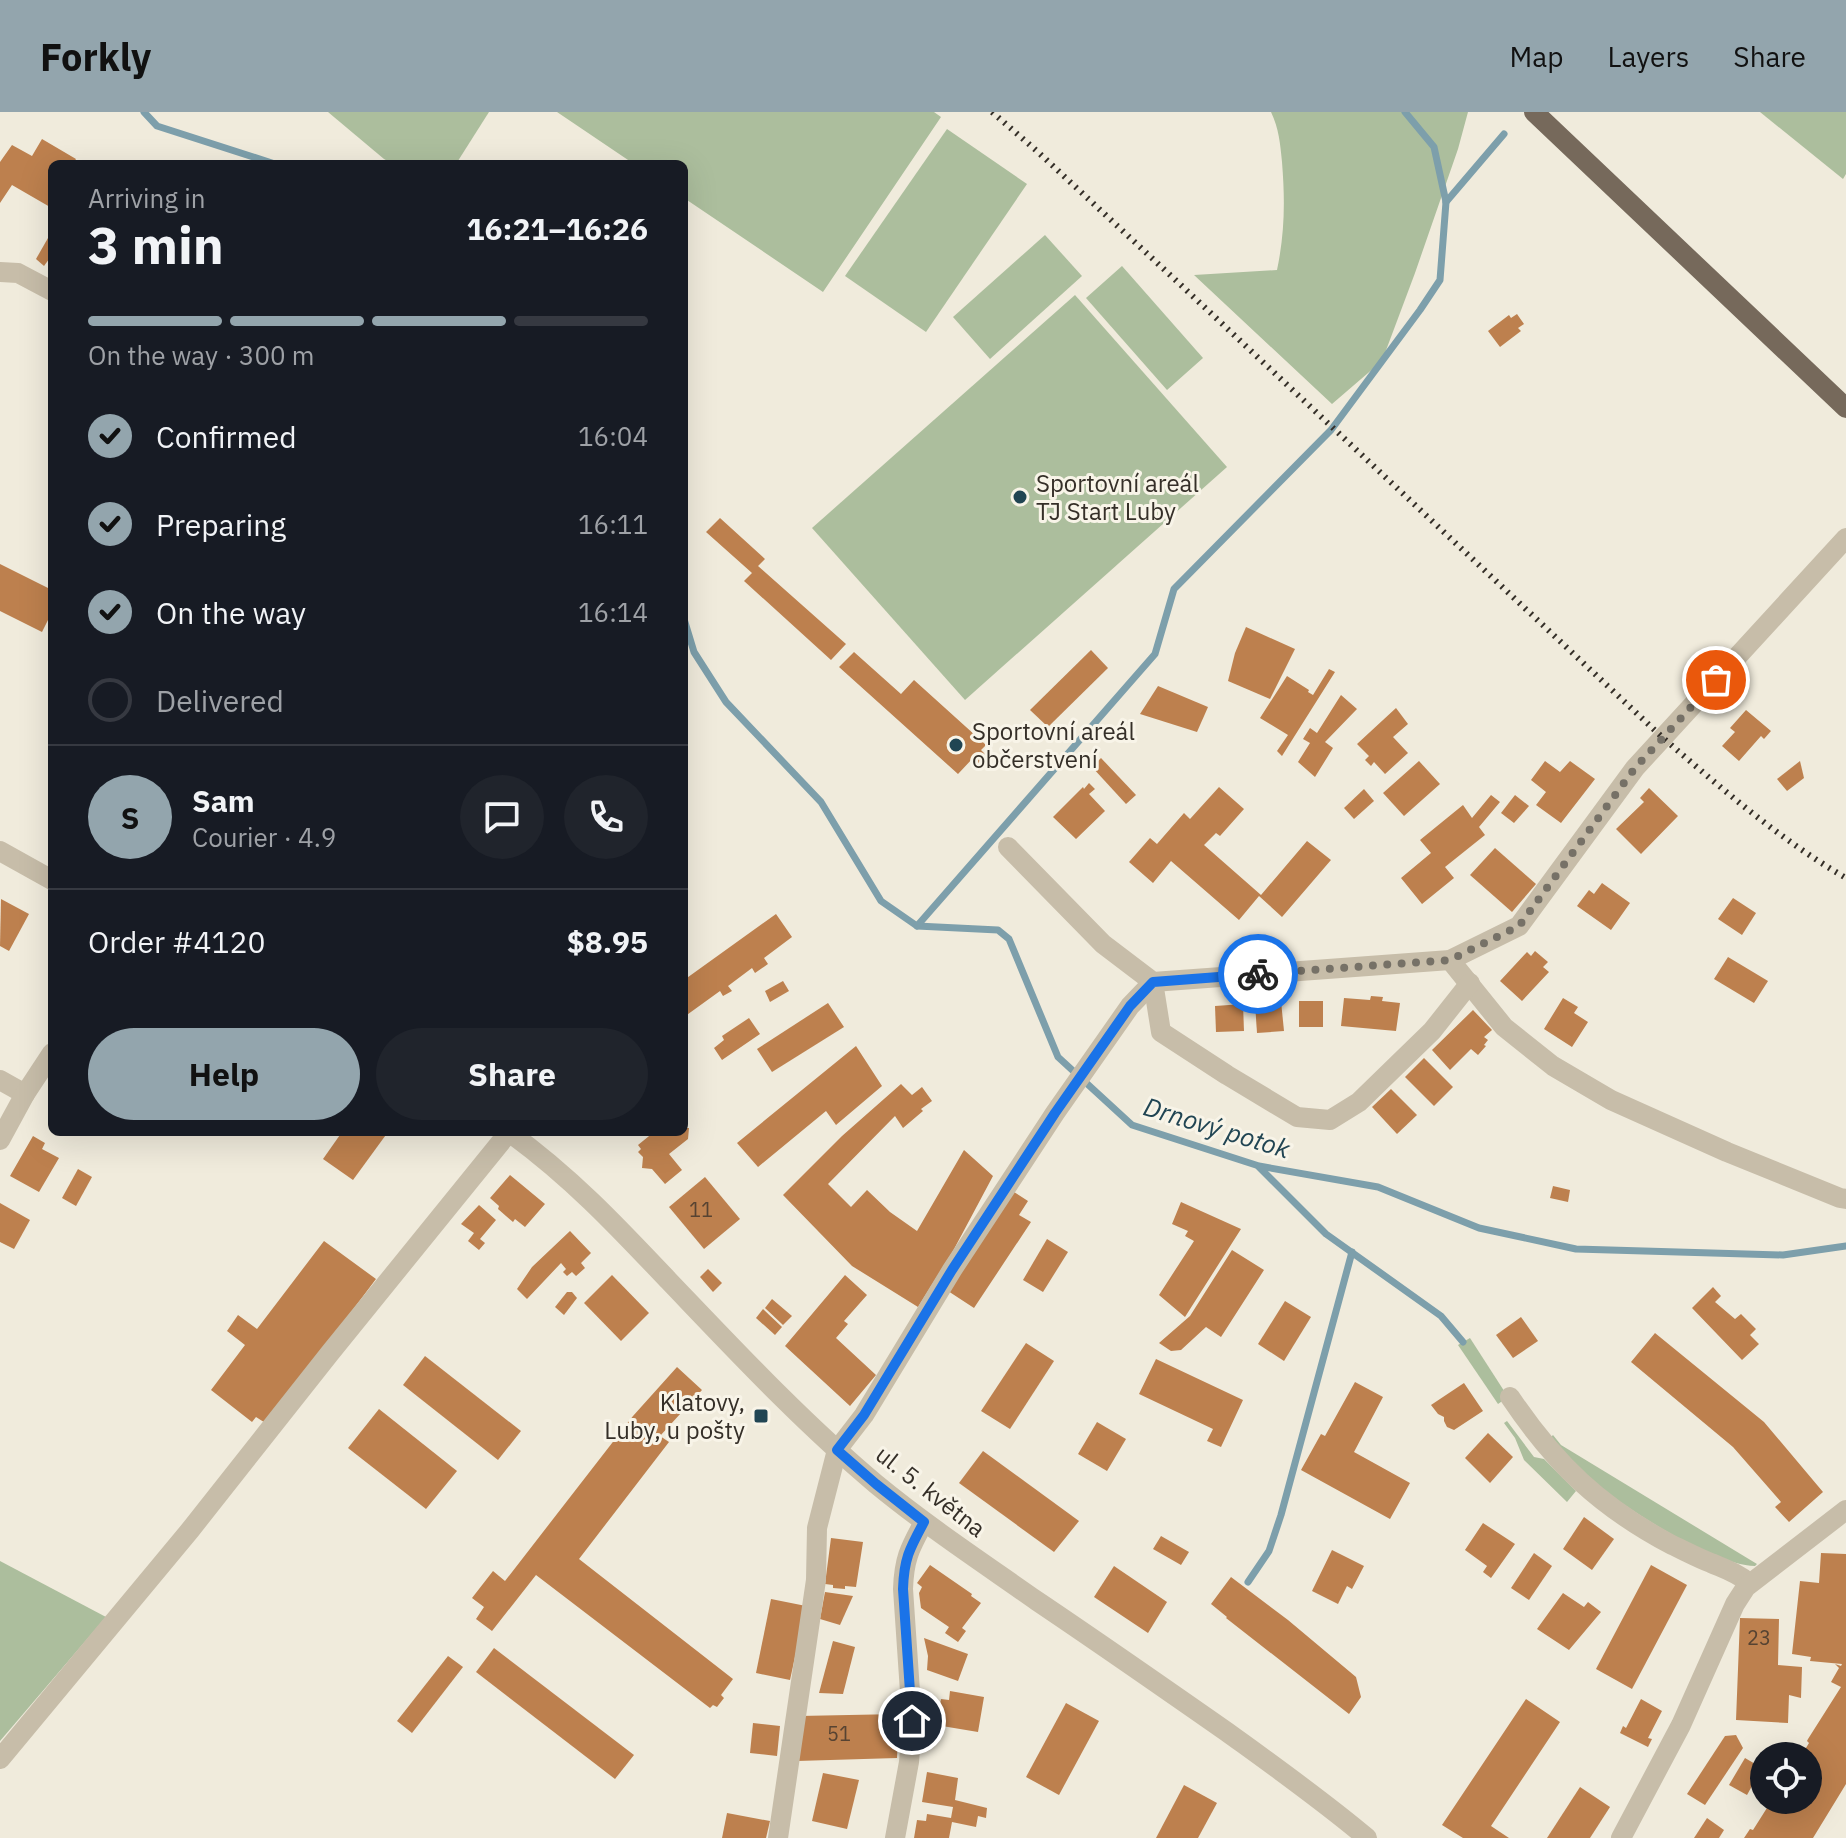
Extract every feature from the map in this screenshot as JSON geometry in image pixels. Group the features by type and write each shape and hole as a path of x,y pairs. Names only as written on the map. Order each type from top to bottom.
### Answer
{"main road":[{"path":"1534,112 1846,408"}],"street":[{"path":"0,272 18,273 48,289"},
{"path":"1008,847 1103,944 1153,982 1450,960 1519,926 1635,768 1846,538"},
{"path":"0,851 48,878"},
{"path":"1450,960 1504,1027 1553,1066 1611,1100 1727,1152 1846,1199"},
{"path":"1153,982 1161,1032 1297,1117 1330,1120 1359,1102 1432,1031 1470,983"},
{"path":"778,1838 816,1580 817,1528 837,1450 864,1415 952,1270 1055,1113 1130,1006 1153,982"},
{"path":"0,1140 48,1059"},
{"path":"0,1080 25,1094"},
{"path":"0,1759 191,1529 506,1136"},
{"name":"ul. 5. května","path":"515,1136 579,1188 764,1379 876,1484 924,1522 1287,1775 1367,1838"},
{"path":"1510,1397 1555,1458 1599,1498 1645,1530 1749,1583"},
{"path":"1621,1838 1681,1725 1735,1604 1749,1583 1846,1510"},
{"path":"895,1838 909,1762 912,1721 904,1568 909,1549 924,1522"}],"green space":[{"path":"328,112 489,112 459,160 384,159"},
{"path":"557,112 934,112 941,117 823,292 688,201 688,160 628,160"},
{"path":"1271,112 1468,112 1458,149 1382,361 1332,404 1194,275 1277,270 1283,229 1284,190 1280,142"},
{"path":"1760,112 1846,112 1846,174 1843,179"},
{"path":"947,129 1027,184 926,332 845,276"},
{"path":"1045,235 1082,276 990,359 953,317"},
{"path":"1122,266 1203,358 1167,390 1086,298"},
{"name":"Sportovní areál TJ Start Luby","path":"1075,295 1227,467 965,700 812,528"},
{"path":"1470,1338 1508,1397 1498,1404 1458,1345"},
{"path":"1507,1421 1534,1457 1544,1459 1576,1491 1567,1502 1524,1460 1515,1438 1504,1423"},
{"path":"1553,1435 1561,1445 1757,1564 1737,1563 1715,1556 1641,1516 1584,1474 1551,1437"},
{"path":"0,1561 106,1617 0,1741"}],"building":[{"path":"42,139 76,159 48,160 48,206 12,185 0,203 0,162 12,145 32,156"},
{"path":"48,238 48,260 44,266 36,259"},
{"path":"1517,314 1524,324 1518,328 1521,331 1500,347 1488,331 1509,315 1511,318"},
{"path":"720,518 765,559 758,566 846,644 831,660 744,581 752,573 706,532"},
{"path":"0,564 48,588 48,620 42,632 0,611"},
{"path":"1246,627 1295,649 1270,699 1228,681"},
{"path":"1091,650 1108,668 1048,727 1030,710"},
{"path":"854,652 901,694 914,680 986,745 981,750 986,755 978,763 973,758 958,774 839,667"},
{"path":"1329,669 1335,672 1282,756 1277,751 1288,735 1260,718 1287,676 1313,695"},
{"path":"1158,686 1208,707 1197,732 1140,714"},
{"path":"1341,695 1357,709 1325,742 1333,748 1315,777 1298,762 1310,743 1303,739 1310,728 1317,733"},
{"path":"1396,708 1408,724 1393,737 1408,753 1385,774 1374,762 1371,766 1365,760 1369,756 1357,744"},
{"path":"1746,710 1771,731 1764,739 1761,736 1739,761 1722,746 1735,732 1730,728"},
{"path":"1101,758 1136,795 1126,804 1092,767"},
{"path":"1419,761 1440,784 1404,816 1383,793"},
{"path":"1545,761 1560,772 1570,761 1595,779 1561,823 1536,805 1546,792 1531,780"},
{"path":"1800,761 1804,778 1787,791 1777,779"},
{"path":"1089,783 1095,789 1089,794 1105,811 1076,839 1053,817"},
{"path":"1219,787 1244,809 1220,836 1216,833 1204,845 1261,895 1307,841 1331,860 1282,917 1259,896 1239,920 1171,861 1153,883 1129,862 1150,838 1157,844 1184,813 1190,819"},
{"path":"1649,788 1678,816 1641,854 1616,829 1644,802 1640,798"},
{"path":"1364,789 1374,801 1354,819 1344,808"},
{"path":"1491,795 1500,802 1479,827 1485,835 1445,867 1454,878 1422,904 1401,878 1431,853 1420,840 1463,805 1472,818"},
{"path":"1515,795 1529,806 1514,823 1501,813"},
{"path":"1495,848 1536,884 1512,912 1470,875"},
{"path":"1602,883 1630,903 1611,930 1577,906 1589,890 1594,894"},
{"path":"1733,898 1756,913 1742,935 1718,919"},
{"path":"1,899 29,914 9,951 0,946"},
{"path":"776,914 792,937 764,958 768,964 755,973 752,968 728,986 732,991 723,996 720,991 688,1014 688,977"},
{"path":"1535,951 1548,962 1543,967 1549,972 1522,1001 1500,981 1527,952 1531,956"},
{"path":"1728,957 1768,981 1754,1003 1714,979"},
{"path":"783,981 789,991 770,1002 765,991"},
{"path":"1371,996 1400,1003 1396,1031 1341,1026 1344,998 1370,1000"},
{"path":"1563,998 1578,1007 1574,1013 1588,1022 1572,1047 1544,1029"},
{"path":"1281,1001 1284,1031 1257,1033 1255,1003"},
{"path":"1299,1001 1323,1001 1323,1027 1299,1027"},
{"path":"828,1003 844,1027 772,1072 757,1049"},
{"path":"1243,1004 1244,1031 1216,1032 1215,1006"},
{"path":"1473,1010 1492,1030 1484,1037 1488,1040 1486,1046 1478,1055 1471,1049 1450,1070 1432,1050"},
{"path":"749,1018 760,1034 722,1060 714,1048 724,1040 722,1036"},
{"path":"856,1046 882,1086 836,1125 826,1111 758,1167 737,1143"},
{"path":"1424,1058 1453,1087 1434,1106 1405,1077"},
{"path":"901,1084 912,1095 922,1087 932,1101 903,1128 895,1116 828,1184 851,1207 867,1190 890,1212 917,1231 964,1150 993,1176 953,1251 918,1307 852,1266 783,1195 842,1136"},
{"path":"1391,1089 1417,1115 1397,1134 1372,1107"},
{"path":"689,1128 688,1139 669,1154 682,1170 665,1184 652,1169 642,1168 643,1157 638,1152 641,1149 638,1145 649,1136 688,1136"},
{"path":"33,1136 45,1143 42,1149 59,1158 39,1192 10,1176"},
{"path":"339,1136 385,1136 353,1180 323,1159"},
{"path":"78,1169 92,1177 76,1206 62,1198"},
{"path":"510,1175 545,1204 525,1227 515,1219 513,1222 490,1198"},
{"path":"705,1177 740,1219 704,1249 669,1207"},
{"path":"1553,1186 1570,1190 1568,1202 1550,1198"},
{"path":"1014,1192 1028,1201 1019,1215 1031,1222 974,1308 948,1291"},
{"path":"1181,1202 1241,1229 1185,1317 1159,1295 1194,1241 1185,1236 1188,1231 1172,1224"},
{"path":"0,1203 30,1220 14,1249 0,1242"},
{"path":"479,1205 496,1220 480,1239 485,1243 479,1250 468,1241 474,1233 461,1224"},
{"path":"570,1231 591,1253 581,1263 585,1268 576,1276 572,1272 567,1276 561,1263 527,1299 517,1289 532,1267"},
{"path":"1047,1239 1068,1252 1043,1292 1023,1280"},
{"path":"324,1241 376,1279 267,1424 256,1417 252,1422 211,1390 245,1345 227,1331 238,1315 257,1329"},
{"path":"1232,1250 1264,1270 1221,1337 1206,1327 1181,1350 1171,1351 1159,1343 1190,1316"},
{"path":"708,1269 722,1283 713,1292 700,1277"},
{"path":"612,1275 649,1313 621,1341 584,1303"},
{"path":"845,1275 867,1295 844,1321 848,1324 836,1338 876,1375 850,1406 785,1346"},
{"path":"1713,1287 1721,1296 1715,1302 1735,1319 1741,1314 1756,1329 1750,1335 1759,1344 1742,1360 1692,1308"},
{"path":"567,1292 572,1292 577,1298 564,1315 555,1307"},
{"path":"772,1299 792,1316 783,1325 765,1308"},
{"path":"1285,1301 1311,1317 1284,1361 1258,1344"},
{"path":"763,1309 782,1327 775,1335 756,1318"},
{"path":"1521,1317 1538,1341 1513,1358 1496,1335"},
{"path":"1655,1333 1764,1422 1823,1492 1789,1522 1775,1507 1781,1502 1733,1447 1631,1362"},
{"path":"1026,1343 1054,1361 1010,1429 981,1411"},
{"path":"425,1356 521,1431 498,1460 403,1385"},
{"path":"1156,1359 1243,1400 1221,1447 1207,1441 1213,1429 1139,1394"},
{"path":"677,1367 702,1390 660,1436 669,1442 579,1559 733,1679 721,1695 724,1698 717,1707 713,1705 710,1708 536,1575 492,1631 476,1619 484,1607 472,1598 493,1571 505,1581 633,1416"},
{"path":"1355,1382 1383,1397 1354,1452 1410,1483 1390,1519 1301,1470 1321,1434 1325,1436"},
{"path":"1464,1383 1483,1411 1454,1430 1447,1427 1444,1417 1431,1405"},
{"path":"379,1409 457,1471 426,1509 348,1448"},
{"path":"1097,1422 1126,1439 1107,1471 1078,1454"},
{"path":"1488,1433 1513,1457 1490,1483 1465,1458"},
{"path":"983,1451 1079,1521 1054,1552 959,1483"},
{"path":"1584,1517 1614,1539 1592,1570 1563,1549"},
{"path":"1483,1523 1515,1544 1491,1578 1483,1572 1487,1566 1465,1550"},
{"path":"1161,1536 1189,1552 1181,1565 1153,1549"},
{"path":"831,1538 863,1542 856,1587 833,1588 833,1585 825,1584"},
{"path":"1332,1550 1364,1566 1352,1589 1347,1586 1338,1604 1312,1591"},
{"path":"1534,1553 1552,1566 1529,1600 1511,1588"},
{"path":"1821,1553 1846,1554 1846,1784 1813,1838 1744,1838 1763,1814 1822,1814 1822,1742 1807,1741 1841,1687 1831,1682 1839,1668 1835,1664 1842,1664 1810,1661 1811,1657 1792,1654 1800,1581 1819,1583"},
{"path":"930,1565 981,1603 962,1628 966,1631 958,1642 945,1633 949,1627 921,1608 919,1593 922,1587 917,1583"},
{"path":"1651,1565 1687,1585 1632,1689 1596,1669"},
{"path":"1114,1566 1167,1602 1148,1633 1094,1597"},
{"path":"1231,1577 1356,1677 1361,1697 1349,1714 1211,1604"},
{"path":"825,1592 853,1596 840,1625 820,1619"},
{"path":"1563,1593 1584,1607 1588,1602 1601,1612 1569,1650 1537,1629"},
{"path":"771,1599 806,1606 790,1680 756,1673"},
{"path":"1740,1618 1779,1619 1778,1665 1802,1667 1801,1698 1789,1695 1788,1723 1736,1720"},
{"path":"924,1638 968,1654 958,1681 927,1670"},
{"path":"833,1641 855,1647 843,1694 819,1693"},
{"path":"494,1648 634,1755 615,1779 476,1672"},
{"path":"448,1656 463,1667 412,1733 397,1721"},
{"path":"950,1691 984,1697 978,1732 936,1725 941,1699 949,1700"},
{"path":"1526,1699 1560,1722 1491,1826 1509,1838 1463,1838 1442,1825"},
{"path":"1641,1699 1662,1711 1648,1738 1652,1739 1648,1747 1620,1733 1623,1726 1626,1728"},
{"path":"1066,1703 1099,1721 1059,1795 1026,1777"},
{"path":"899,1714 897,1758 797,1761 799,1716"},
{"path":"753,1723 780,1726 777,1756 750,1753"},
{"path":"1736,1735 1743,1748 1705,1805 1687,1794 1725,1736"},
{"path":"1745,1758 1750,1761 1750,1790 1747,1795 1729,1785"},
{"path":"927,1772 958,1778 955,1800 987,1808 986,1818 978,1816 976,1827 952,1822 949,1838 914,1838 917,1820 926,1821 927,1814 951,1818 953,1807 922,1802"},
{"path":"823,1773 859,1780 847,1829 812,1821"},
{"path":"1184,1785 1217,1803 1198,1838 1156,1838"},
{"path":"1580,1787 1610,1807 1590,1838 1547,1838"},
{"path":"727,1813 770,1821 766,1838 722,1838"},
{"path":"1707,1818 1724,1830 1719,1838 1694,1838"}],"waterway":[{"name":"Drnový potok","path":"144,112 157,126 263,160"},
{"path":"917,926 1155,654 1174,589 1331,430 1440,280 1446,202 1434,147 1405,112"},
{"path":"1446,202 1504,134"},
{"name":"Drnový potok","path":"688,632 694,652 726,702 821,802 881,901 917,926 998,930 1009,939 1058,1057 1132,1125 1259,1166 1378,1187 1479,1228 1576,1249 1783,1255 1846,1246"},
{"path":"1259,1167 1326,1234 1441,1316 1463,1342"},
{"path":"1248,1582 1269,1551 1281,1515 1352,1252"}],"railway":[{"path":"992,112 1662,737 1774,830 1846,878"}],"way so far":[{"path":"1258,974 1450,960 1519,926 1635,768 1716,680"}],"place":[{"name":"Sportovní areál TJ Start Luby","path":"1020,497"},
{"name":"Sportovní areál občerstvení","path":"956,745"},
{"name":"Klatovy, Luby, u pošty","path":"761,1416"}],"route":[{"path":"912,1721 904,1568 909,1549 924,1522 837,1450 864,1415 952,1270 1055,1113 1130,1006 1153,982 1258,974"}]}
